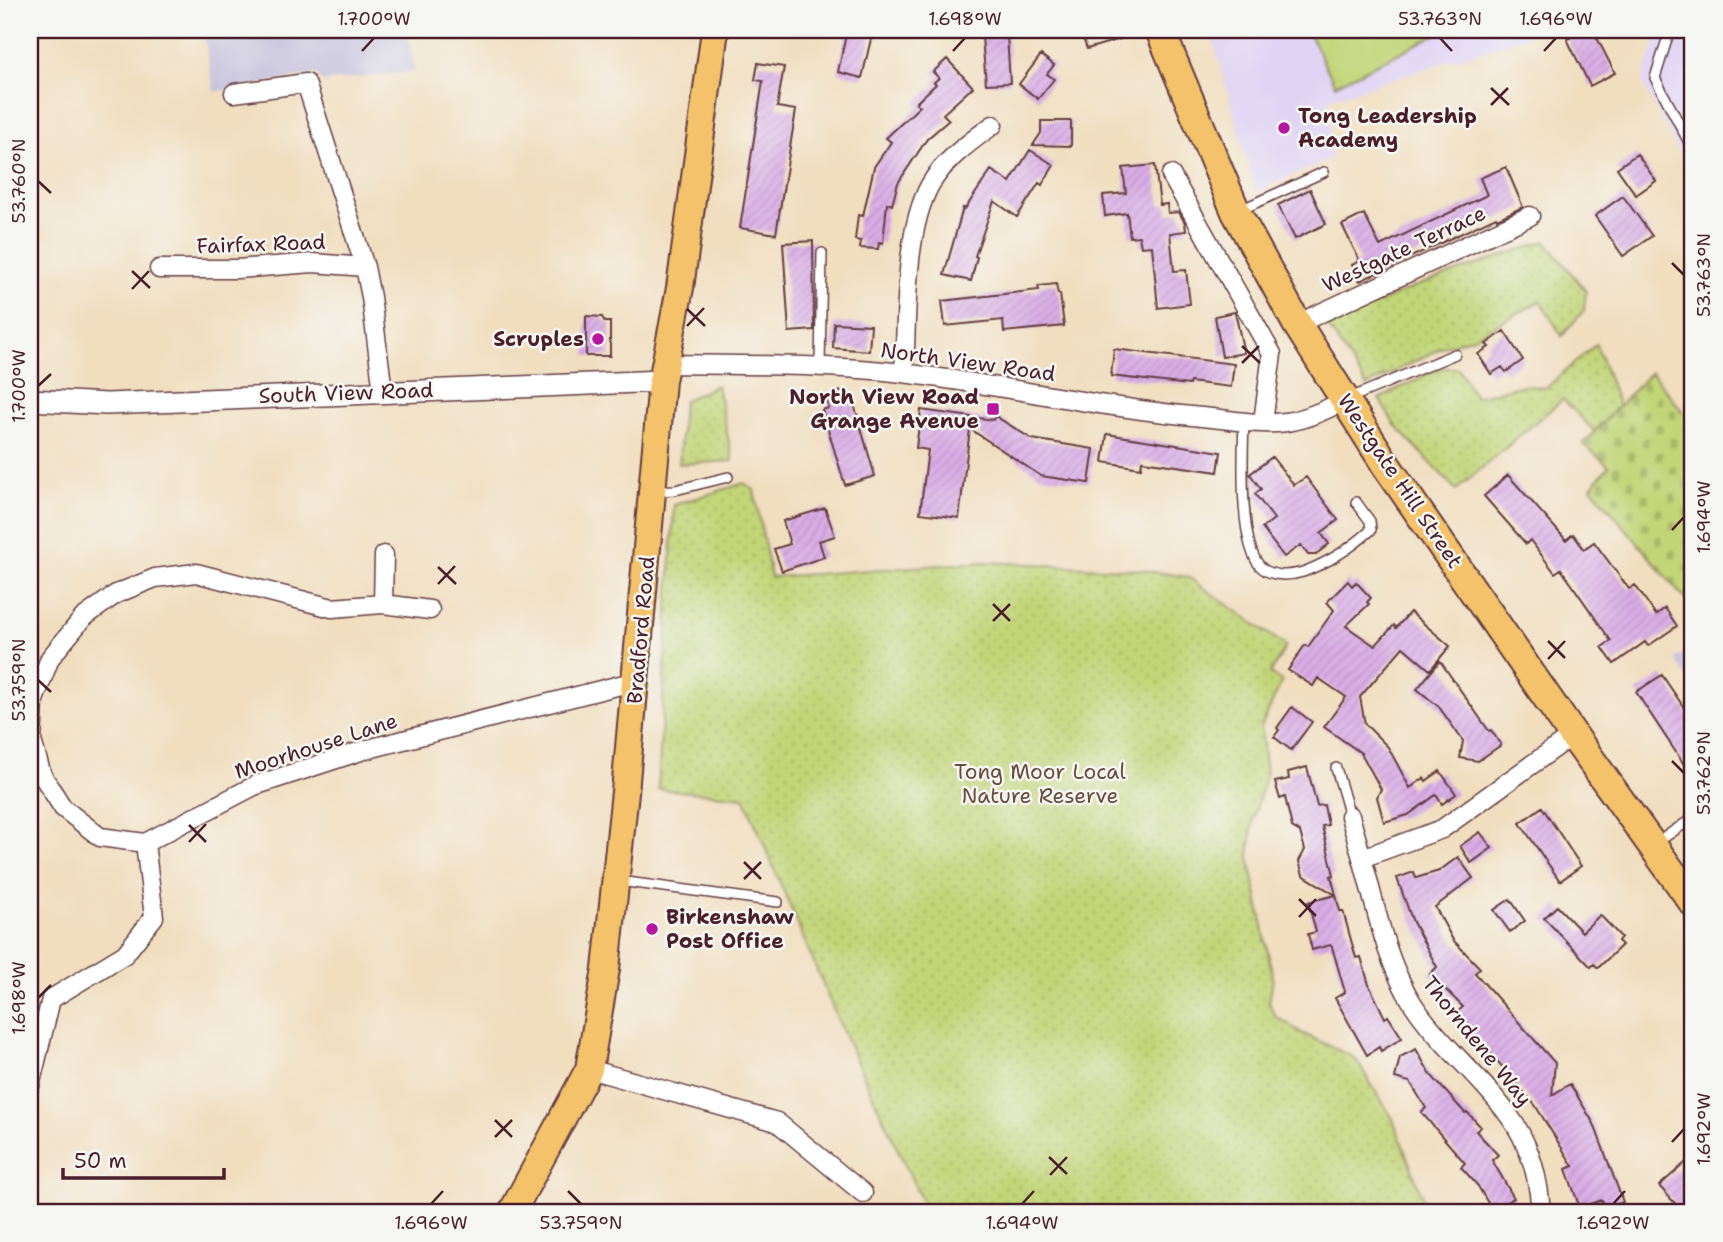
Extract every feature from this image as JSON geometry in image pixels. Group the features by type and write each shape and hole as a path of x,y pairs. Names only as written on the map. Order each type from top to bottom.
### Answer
{"highway":[{"name":"Westgate Hill Street","path":"1160,30 1236,212 1297,324 1386,465 1651,846 1693,902"}],"main road":[{"name":"Bradford Road","path":"512,1212 589,1069 606,969 664,372 680,288 715,30"}],"street":[{"path":"234,93 306,83 365,267 383,391"},
{"path":"904,373 913,240 921,205 930,185 946,164 993,125"},
{"path":"1171,176 1272,354 1263,422"},
{"name":"Westgate Terrace","path":"1297,324 1530,216"},
{"name":"Fairfax Road","path":"159,269 237,269 313,263 365,267"},
{"name":"North View Road","path":"664,372 820,366 904,373 1150,412 1283,423 1316,415 1345,400"},
{"name":"South View Road","path":"30,400 107,404 383,391 664,372"},
{"path":"383,604 384,555"},
{"path":"30,1086 51,999 125,954 154,917 145,843 100,836 63,808 43,775 32,741 34,700 50,658 83,618 116,594 155,578 196,573 332,608 383,604 430,610"},
{"name":"Moorhouse Lane","path":"145,843 254,786 364,750 636,681"},
{"path":"1362,858 1442,829 1573,734"},
{"name":"Thorndene Way","path":"1350,817 1385,940 1400,982 1426,1022 1516,1126 1532,1162 1541,1212"},
{"path":"589,1069 777,1122 863,1193"}],"lane":[{"path":"1670,30 1655,78 1693,150"},
{"path":"1236,212 1324,172"},
{"path":"820,366 822,253"},
{"path":"1345,400 1455,354"},
{"path":"1244,421 1242,472 1245,514 1251,551 1260,567 1273,575 1297,574 1327,563 1351,548 1371,530 1370,521 1356,502"},
{"path":"651,491 675,490 728,477"},
{"path":"1336,768 1350,817"},
{"path":"1651,846 1693,818"},
{"path":"614,881 778,902"}],"shaded area":[{"path":"203,30 407,30 415,71 322,82 317,74 214,92"},
{"name":"Tong Leadership Academy","path":"1210,30 1538,30 1528,36 1329,99 1332,158 1256,192"},
{"path":"1659,30 1693,30 1693,180 1642,82"},
{"path":"1693,648 1693,687 1675,659"}],"green space":[{"path":"1307,30 1445,30 1335,85"},
{"path":"1545,241 1586,291 1584,310 1562,336 1540,301 1474,337 1443,347 1367,386 1327,325 1419,285"},
{"path":"1596,344 1619,407 1595,432 1563,399 1456,490 1394,424 1379,399 1439,368 1458,368 1475,397 1524,385 1546,388"},
{"path":"1651,372 1693,424 1693,609 1591,487 1609,466 1583,444"},
{"path":"717,385 733,461 679,464 683,401"},
{"name":"Tong Moor Local Nature Reserve","path":"744,483 754,490 771,577 986,562 1143,570 1188,577 1286,646 1270,674 1282,681 1261,727 1266,775 1253,819 1249,856 1273,978 1269,1003 1275,1016 1302,1033 1355,1058 1393,1119 1428,1212 927,1212 843,1032 744,797 658,789 674,505"}],"building":[{"path":"847,30 873,30 862,78 838,72"},
{"path":"1080,30 1136,30 1137,34 1087,49"},
{"path":"1593,30 1615,73 1590,86 1567,39"},
{"path":"1007,35 1010,83 986,84 982,37"},
{"path":"1041,55 1054,65 1047,74 1054,79 1038,99 1019,84"},
{"path":"947,59 973,87 943,114 949,120 927,139 898,183 892,205 887,203 883,243 879,242 878,249 860,248 861,241 855,240 858,215 863,216 874,167 891,142 886,138 920,106 916,103 939,78 933,72"},
{"path":"758,63 784,67 777,107 796,110 776,234 740,228 763,81 755,80"},
{"path":"1041,121 1071,121 1071,146 1033,145 1041,133"},
{"path":"1030,150 1054,165 1042,185 1039,183 1017,217 994,201 975,256 977,257 971,281 944,275 963,208 965,209 991,170 1010,182"},
{"path":"1637,154 1656,181 1636,195 1617,168"},
{"path":"1155,165 1160,205 1167,204 1168,213 1179,212 1185,223 1186,231 1170,233 1174,271 1186,270 1190,304 1158,308 1152,246 1141,247 1139,236 1130,237 1127,213 1105,216 1103,195 1126,193 1123,168"},
{"path":"1506,167 1523,207 1360,281 1352,265 1360,261 1342,225 1364,214 1380,246 1487,195 1480,178"},
{"path":"1310,189 1326,224 1295,239 1278,205"},
{"path":"1623,196 1652,236 1623,256 1595,216"},
{"path":"813,241 814,330 789,332 783,243"},
{"path":"1056,284 1064,326 1004,332 1003,320 945,326 942,301 1039,290 1038,286"},
{"path":"1235,312 1244,353 1222,357 1215,316"},
{"name":"Scruples","path":"586,316 602,317 605,322 610,322 610,356 586,356"},
{"path":"834,323 871,325 869,351 833,348"},
{"path":"1504,331 1523,360 1506,372 1502,367 1491,374 1478,354 1489,347 1486,344"},
{"path":"1114,349 1234,364 1231,387 1111,376"},
{"path":"842,391 845,403 853,401 875,476 845,485 822,410 829,408 825,396"},
{"path":"921,410 993,420 995,416 1032,439 1094,449 1089,483 1041,476 970,429 959,518 920,513 928,450 916,448"},
{"path":"1107,434 1221,452 1218,472 1142,461 1141,468 1103,462"},
{"path":"1272,457 1294,485 1306,477 1338,520 1321,533 1329,544 1315,555 1308,555 1301,545 1284,557 1262,528 1274,519 1255,494 1261,489 1250,474"},
{"path":"1508,475 1566,540 1573,534 1584,549 1594,542 1629,589 1635,585 1656,615 1665,608 1677,626 1648,646 1645,642 1614,664 1602,647 1611,641 1561,569 1555,573 1530,540 1526,544 1484,496"},
{"path":"825,508 835,536 819,541 824,557 782,571 774,549 790,544 783,521"},
{"path":"1348,581 1352,586 1356,582 1371,598 1367,602 1369,604 1346,626 1375,646 1410,612 1450,646 1430,670 1403,647 1360,697 1365,724 1388,747 1410,788 1440,771 1456,794 1442,804 1436,795 1408,815 1384,822 1377,797 1381,789 1361,753 1324,727 1346,697 1318,678 1313,686 1288,670 1334,610 1327,602"},
{"path":"1440,661 1501,745 1478,761 1460,758 1463,741 1439,707 1417,689"},
{"path":"1662,675 1693,721 1693,778 1636,692"},
{"path":"1292,707 1312,722 1291,750 1274,737"},
{"path":"1307,767 1317,806 1324,805 1328,825 1322,826 1336,895 1303,875 1299,861 1305,850 1300,832 1292,827 1285,797 1280,799 1275,782 1289,779 1288,772"},
{"path":"1542,807 1581,866 1560,881 1520,823"},
{"path":"1480,832 1492,848 1471,863 1460,846"},
{"path":"1458,857 1473,878 1435,907 1453,940 1480,968 1475,973 1555,1063 1552,1095 1570,1084 1594,1124 1623,1202 1606,1209 1602,1200 1580,1208 1566,1169 1573,1166 1535,1105 1456,1013 1463,1007 1430,974 1437,967 1413,922 1397,878 1414,872 1416,878 1439,871"},
{"path":"1336,895 1356,958 1361,957 1369,985 1385,1018 1388,1016 1402,1038 1381,1051 1379,1047 1367,1055 1335,998 1345,992 1332,947 1330,945 1312,950 1308,934 1316,932 1308,902"},
{"path":"1510,899 1525,921 1510,932 1494,910"},
{"path":"1557,906 1582,932 1600,915 1621,937 1618,941 1622,945 1598,968 1594,964 1591,967 1544,918"},
{"path":"1416,1049 1430,1074 1481,1127 1476,1131 1498,1155 1492,1160 1514,1198 1492,1210 1478,1186 1461,1167 1465,1163 1421,1112 1426,1108 1410,1082 1395,1078 1400,1057"},
{"path":"1693,1156 1693,1212 1683,1212 1659,1186"}],"place":[{"name":"Tong Leadership Academy","path":"1284,128"},
{"name":"Scruples","path":"598,339"},
{"name":"North View Road Grange Avenue","path":"993,409"},
{"name":"Birkenshaw Post Office","path":"652,929"}]}
